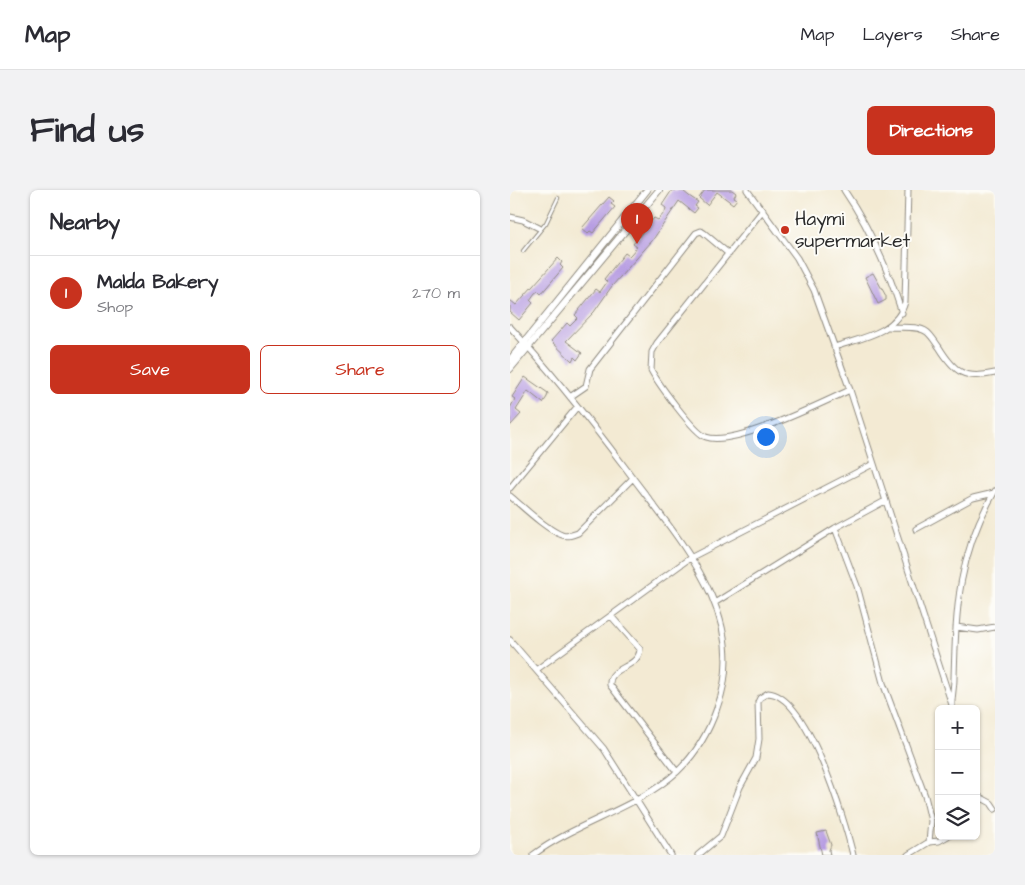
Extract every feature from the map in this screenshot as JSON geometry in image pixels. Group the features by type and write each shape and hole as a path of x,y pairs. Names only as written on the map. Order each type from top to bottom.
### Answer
{"street":[{"path":"510,370 526,345 647,190"},
{"path":"510,360 526,345 658,190"},
{"path":"747,190 797,258 814,290 850,390 951,705"},
{"path":"844,190 869,230 893,284 902,313"},
{"path":"889,327 902,313 905,302 908,190"},
{"path":"763,210 657,343 652,352 650,362 654,377 698,434 716,439 769,425 850,390"},
{"path":"510,217 524,220 539,228"},
{"path":"570,397 586,386 590,369 696,233 701,231 729,254"},
{"path":"510,327 570,397 667,522 716,602 726,646 725,678 722,697 705,736 677,772 636,798 567,834 533,855"},
{"path":"834,347 889,327 920,329 927,332 948,362 961,372 974,377 995,372"},
{"path":"510,488 577,407"},
{"path":"536,670 690,558 873,464"},
{"path":"510,496 551,528 562,535 569,536 578,533 632,478"},
{"path":"916,530 973,498 994,492"},
{"path":"952,705 956,627 966,556 973,534 994,492"},
{"path":"716,602 835,528 885,501"},
{"path":"835,528 857,586 883,683 928,809 931,832 929,842"},
{"path":"611,616 640,649 638,657 632,664 613,673 610,677 610,684 677,772"},
{"path":"956,627 978,630 995,627"},
{"path":"510,640 604,749 671,855"},
{"path":"698,855 721,836 740,787 756,758 759,738 758,702 760,698 768,693 779,696 796,714 818,750 846,827 853,855"},
{"path":"980,797 992,803 995,809"},
{"path":"908,855 929,842 941,840"}],"lane":[{"path":"522,251 539,228 546,223 558,198"}],"building":[{"path":"672,190 683,191 698,202 695,206 698,208 694,213 679,201 652,241 612,286 594,312 566,341 582,353 577,360 574,357 572,361 551,341 567,323 570,326 578,318 575,315 596,289 600,292 607,282 604,279 625,253 629,256 637,247 633,244 654,218 658,220 665,212 666,208 662,205"},
{"path":"705,190 732,190 736,193 734,197 737,199 733,204 717,192 707,205 699,198"},
{"path":"609,197 614,201 611,204 615,207 593,233 590,231 588,233 582,228"},
{"path":"558,258 562,262 560,265 563,268 541,294 538,291 535,293 530,300 533,303 519,320 510,312 510,300 516,305"},
{"path":"873,273 886,296 886,300 878,304 865,277"},
{"path":"525,377 548,393 547,397 543,403 528,391 516,410 521,414 510,426 510,408 515,399 512,397"},
{"path":"826,831 831,845 830,855 822,855 817,833"}],"place":[{"name":"Haymi supermarket","path":"785,230"},
{"name":"Malda Bakery","path":"637,244"}]}
